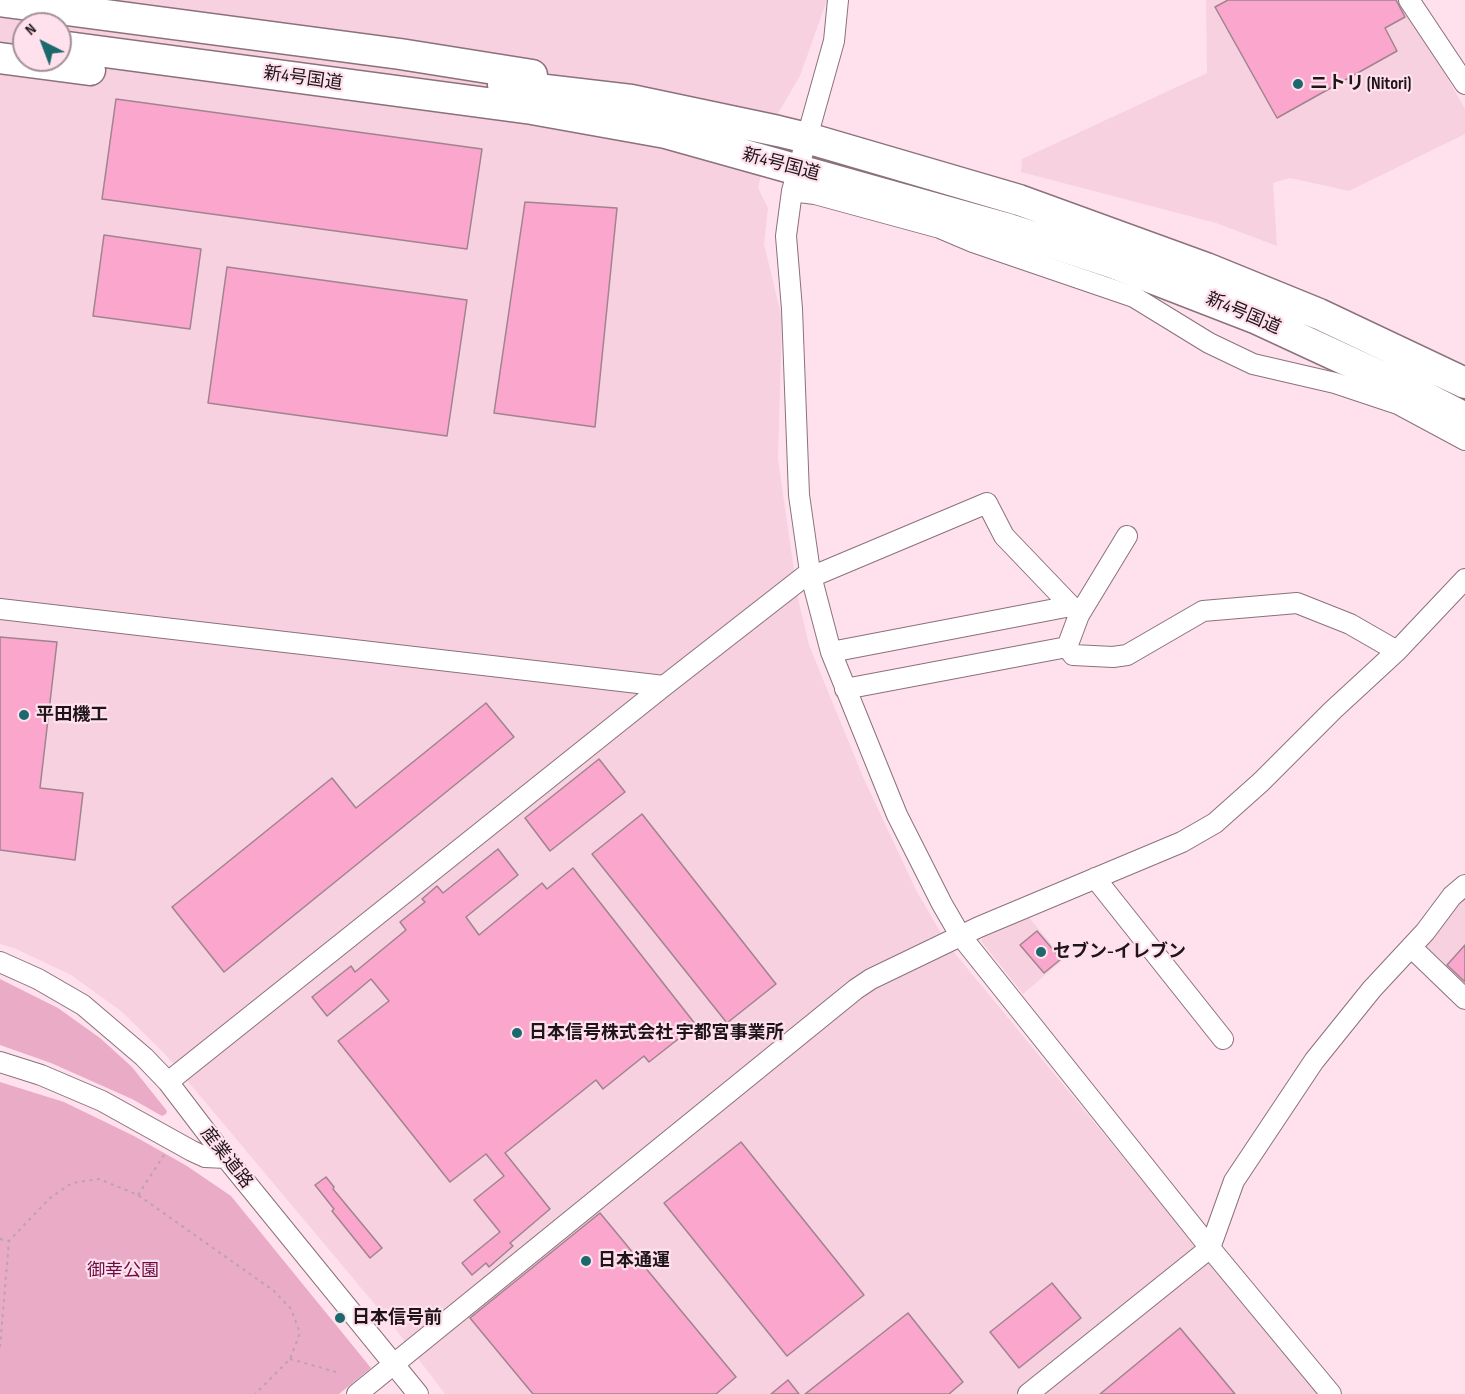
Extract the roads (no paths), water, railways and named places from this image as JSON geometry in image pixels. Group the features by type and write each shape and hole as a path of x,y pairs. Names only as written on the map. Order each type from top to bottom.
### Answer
{"highway":[{"path":"0,2 400,54 595,86 631,100"},
{"name":"新4号国道","path":"72,29 416,76 631,100 807,138 1019,200 1107,231 1319,314 1465,383"},
{"name":"新4号国道","path":"72,48 532,110 666,133 759,160 795,180 1010,229 1123,267 1264,322 1417,393 1465,418"},
{"path":"0,58 372,105 759,160"}],"street":[{"path":"838,0 834,41 795,180 786,236 792,309 799,495 811,574 831,652 897,815 960,935 1210,1248 1331,1394"},
{"path":"1409,0 1465,84"},
{"path":"795,180 815,194 940,228 973,242 1134,297 1209,343 1253,364 1335,383 1398,404 1465,440"},
{"path":"168,1082 664,686 811,574 987,503 1004,536 1075,610"},
{"path":"1067,648 1075,610 1127,536"},
{"path":"357,1394 871,979 960,935 1182,842 1215,823 1397,651 1465,579"},
{"path":"1067,648 1073,655 1113,657 1127,655 1203,611 1296,603 1350,624 1397,651"},
{"path":"0,609 664,686"},
{"path":"831,652 1075,610"},
{"path":"845,690 1067,648"},
{"path":"1095,878 1223,1039"},
{"path":"1028,1394 1210,1248 1240,1170 1314,1061 1452,896 1465,885"},
{"path":"1411,947 1465,999"},
{"name":"産業道路","path":"0,962 38,978 83,1005 125,1039 168,1082 226,1158 418,1394"},
{"path":"0,1062 80,1091 205,1157 226,1158"}],"place":[{"name":"ニトリ (Nitori)","path":"1298,84"},
{"name":"平田機工","path":"24,715"},
{"name":"セブン-イレブン","path":"1041,952"},
{"name":"日本信号株式会社 宇都宮事業所","path":"517,1033"},
{"name":"日本通運","path":"586,1261"},
{"name":"日本信号前","path":"340,1318"}],"park label":[{"name":"御幸公園","path":"123,1271"}]}
